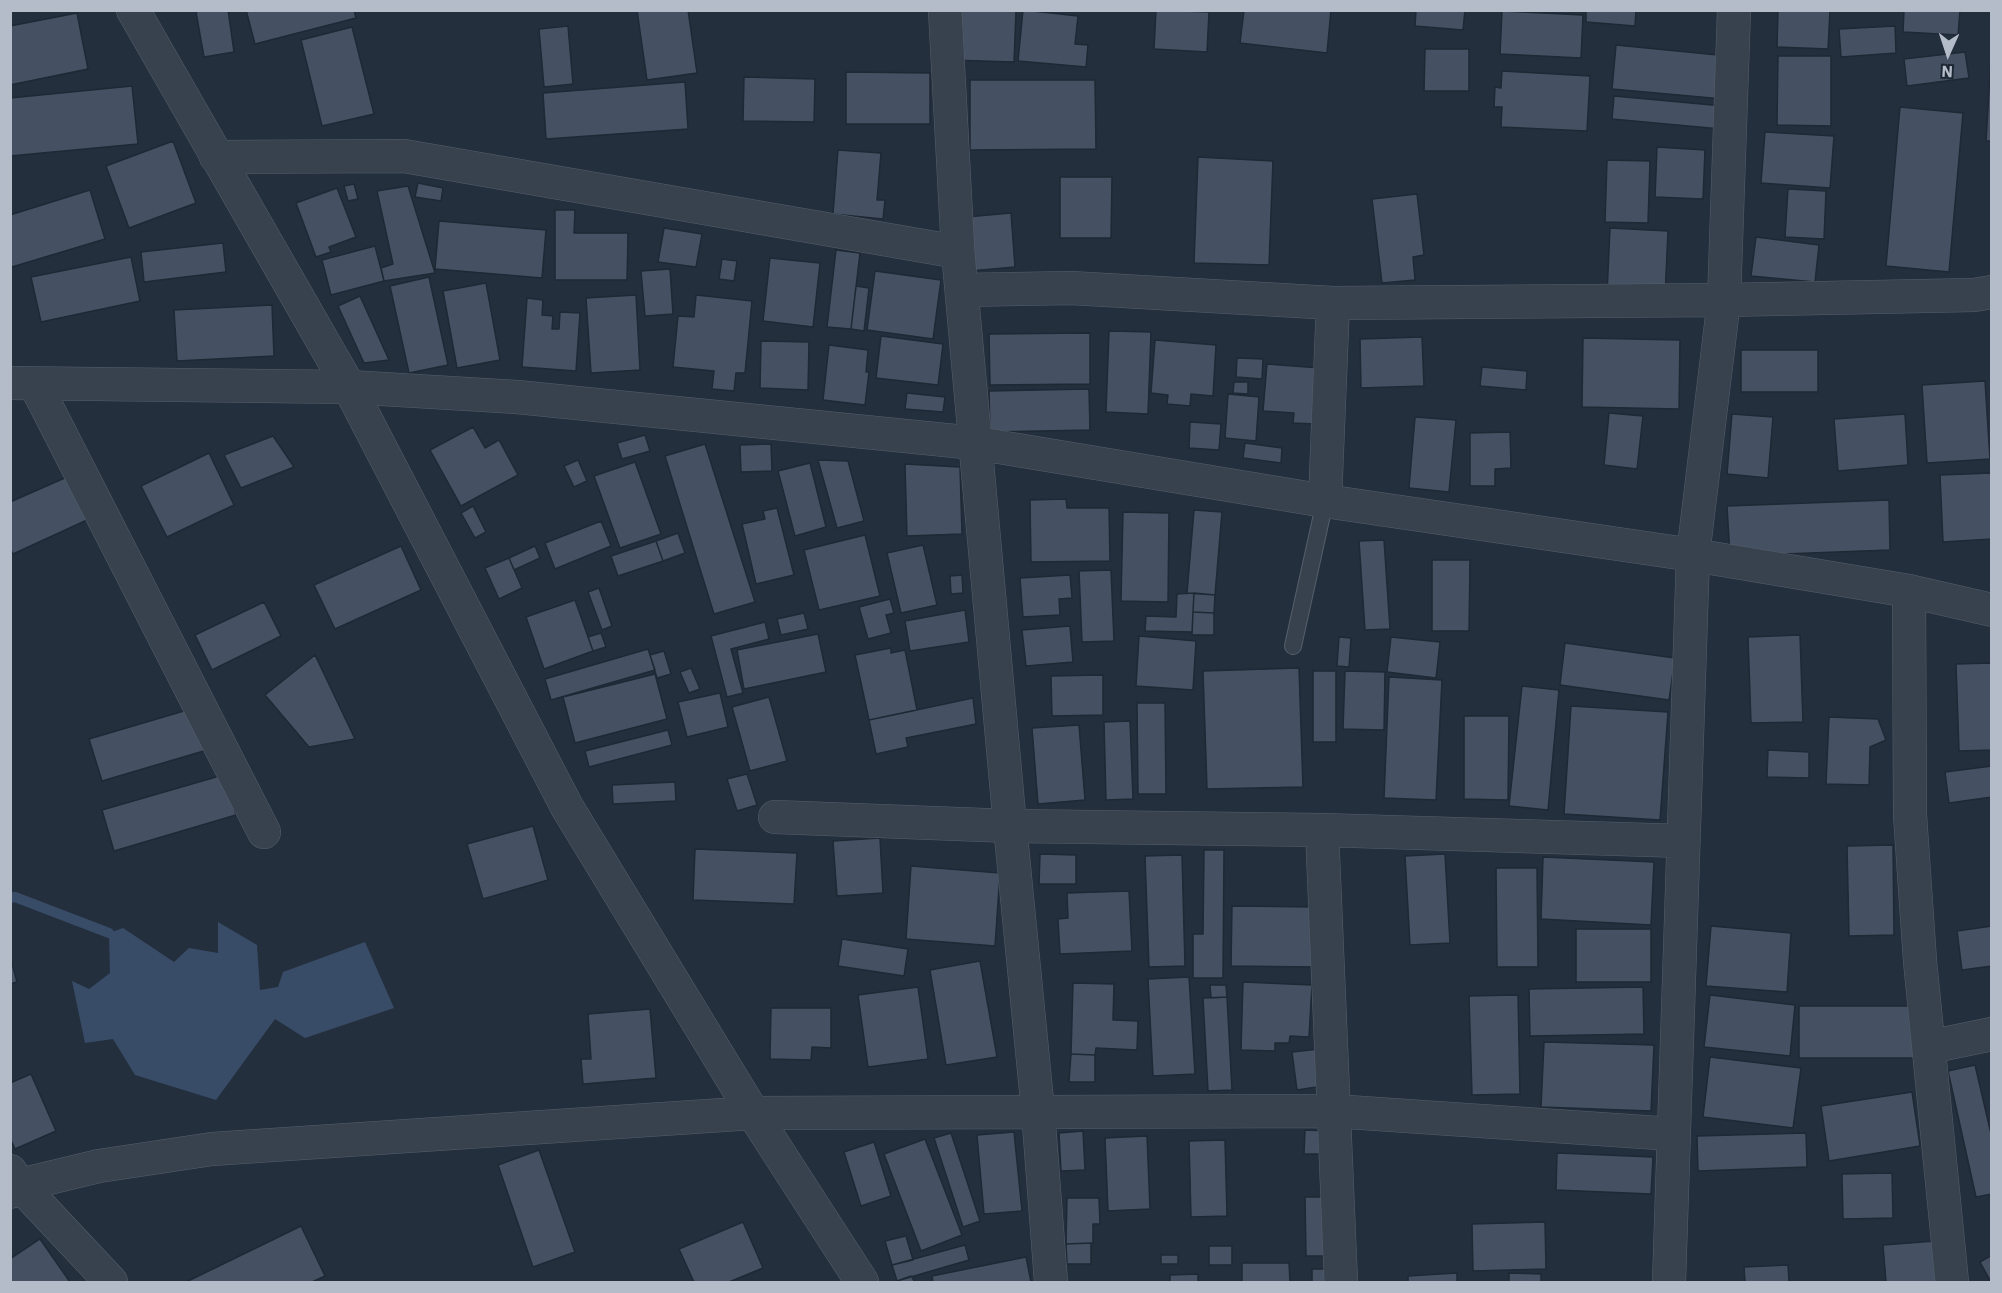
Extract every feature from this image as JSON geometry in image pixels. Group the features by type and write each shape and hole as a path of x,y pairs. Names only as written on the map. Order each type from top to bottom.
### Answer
{"street":[{"path":"133,10 349,387 567,807 753,1113 862,1282"},
{"path":"945,10 958,252 1038,1111 1051,1282"},
{"path":"1669,1282 1694,555 1724,300 1734,10"},
{"path":"216,157 404,156 958,252"},
{"path":"962,290 1071,288 1333,303 1724,300 1974,295 1992,292"},
{"path":"1325,501 1333,303"},
{"path":"264,832 23,383 349,387 516,397 975,443 1325,501 1694,555 1909,591 1992,610"},
{"path":"1909,591 1910,814 1920,961 1952,1282"},
{"path":"776,817 1010,826 1323,830 1683,841"},
{"path":"1323,830 1341,1282"},
{"path":"1929,1047 1992,1034"},
{"path":"14,1183 99,1166 212,1149 753,1113 1333,1111 1673,1134"},
{"path":"14,1183 111,1282"}],"lane":[{"path":"1293,646 1325,501"}],"water":[{"path":"218,922 257,945 260,990 278,987 283,972 365,942 394,1008 305,1038 275,1019 216,1100 135,1075 113,1039 85,1043 72,981 89,989 110,973 109,933 123,928 174,962 189,948 218,953"}],"building":[{"path":"228,10 234,52 204,57 196,12"},
{"path":"246,10 354,10 356,18 255,44"},
{"path":"637,10 688,10 697,73 647,80"},
{"path":"952,10 1016,11 1014,62 950,60"},
{"path":"1023,10 1078,16 1075,44 1088,45 1086,67 1018,61"},
{"path":"1156,10 1209,12 1207,52 1154,49"},
{"path":"1244,10 1331,10 1327,53 1240,43"},
{"path":"1416,10 1465,10 1463,30 1415,26"},
{"path":"1586,10 1636,10 1635,26 1586,22"},
{"path":"1778,10 1830,10 1828,49 1777,47"},
{"path":"1904,10 1960,10 1958,35 1903,32"},
{"path":"1502,11 1583,15 1581,58 1500,54"},
{"path":"77,13 88,69 10,85 10,26"},
{"path":"568,26 573,84 544,87 539,29"},
{"path":"1895,26 1896,53 1841,57 1839,29"},
{"path":"352,27 374,114 322,126 301,40"},
{"path":"1992,41 1992,141 1986,141"},
{"path":"1616,45 1728,56 1723,99 1612,89"},
{"path":"1425,49 1469,49 1469,91 1424,91"},
{"path":"1965,52 1969,78 1907,86 1904,59"},
{"path":"1778,56 1831,56 1831,126 1777,125"},
{"path":"1502,71 1590,76 1587,131 1501,127 1502,107 1494,107 1495,87 1501,88"},
{"path":"846,72 930,73 930,124 846,124"},
{"path":"744,77 815,79 814,122 743,121"},
{"path":"970,80 1095,80 1096,149 970,150"},
{"path":"685,82 688,129 546,139 543,93"},
{"path":"132,86 138,144 10,156 10,98"},
{"path":"1614,96 1723,106 1721,129 1612,119"},
{"path":"1900,107 1963,113 1949,272 1886,266"},
{"path":"1765,132 1834,136 1830,188 1761,183"},
{"path":"173,141 196,203 129,228 106,166"},
{"path":"1657,147 1705,150 1703,199 1655,197"},
{"path":"838,150 881,153 877,200 885,200 883,219 833,214"},
{"path":"1198,157 1273,161 1269,265 1194,263"},
{"path":"1607,160 1650,161 1648,223 1605,222"},
{"path":"1060,177 1112,177 1111,238 1060,238"},
{"path":"418,183 443,188 441,201 415,197"},
{"path":"354,184 358,199 348,201 344,186"},
{"path":"408,186 435,273 384,281 381,268 393,264 377,191"},
{"path":"337,188 356,237 329,247 331,252 316,257 296,203"},
{"path":"1788,189 1826,191 1824,239 1785,237"},
{"path":"90,190 105,239 12,267 10,262 10,215"},
{"path":"1417,194 1424,255 1413,257 1415,280 1382,283 1372,199"},
{"path":"555,210 575,210 574,233 628,233 627,280 555,280"},
{"path":"1011,213 1015,267 970,271 966,217"},
{"path":"439,221 546,230 542,278 435,269"},
{"path":"664,228 702,234 696,267 658,262"},
{"path":"1610,228 1668,231 1665,298 1607,294"},
{"path":"1756,237 1819,245 1815,282 1751,276"},
{"path":"223,243 226,272 144,282 141,252"},
{"path":"375,246 384,281 331,295 322,260"},
{"path":"836,250 860,253 851,329 827,327"},
{"path":"131,257 140,301 41,322 31,277"},
{"path":"770,258 820,263 813,327 763,321"},
{"path":"722,259 737,261 734,281 719,279"},
{"path":"670,269 673,314 645,316 641,271"},
{"path":"875,271 941,280 933,339 867,330"},
{"path":"429,277 448,365 409,373 390,286"},
{"path":"486,283 500,360 457,368 443,291"},
{"path":"856,286 869,288 864,331 851,329"},
{"path":"636,295 640,370 591,373 586,298"},
{"path":"696,295 752,301 745,373 736,373 734,391 712,389 714,371 673,367 678,316 694,317"},
{"path":"360,296 389,360 364,363 338,306"},
{"path":"527,298 543,300 542,315 553,316 552,329 559,329 560,312 580,313 576,371 522,367"},
{"path":"272,305 274,356 177,361 174,310"},
{"path":"1109,331 1151,332 1148,414 1106,412"},
{"path":"1090,333 1090,384 990,385 989,334"},
{"path":"881,336 943,344 938,385 876,378"},
{"path":"1422,337 1424,386 1361,388 1360,339"},
{"path":"1583,338 1680,340 1679,409 1582,407"},
{"path":"1155,340 1216,345 1213,396 1191,394 1190,406 1167,404 1168,395 1151,393"},
{"path":"761,341 809,342 808,390 760,388"},
{"path":"829,345 868,350 866,372 869,372 865,405 823,400"},
{"path":"1741,350 1818,350 1818,392 1741,392"},
{"path":"1237,358 1263,359 1262,379 1236,377"},
{"path":"1267,364 1320,368 1315,424 1293,423 1294,413 1263,411"},
{"path":"1482,367 1527,371 1526,390 1480,386"},
{"path":"1985,381 1990,459 1927,463 1922,385"},
{"path":"1234,382 1248,382 1248,394 1233,393"},
{"path":"1089,389 1090,430 990,432 989,391"},
{"path":"907,393 945,397 943,412 905,409"},
{"path":"1228,394 1259,397 1256,441 1225,438"},
{"path":"1609,413 1643,416 1637,469 1604,465"},
{"path":"1732,414 1773,417 1768,478 1727,474"},
{"path":"1905,414 1908,465 1838,471 1834,419"},
{"path":"1415,417 1456,420 1449,492 1409,488"},
{"path":"1190,422 1221,424 1219,450 1189,448"},
{"path":"473,427 485,448 499,440 518,475 461,506 430,450"},
{"path":"1510,432 1511,468 1495,469 1495,486 1470,486 1470,433"},
{"path":"645,435 650,451 622,459 617,443"},
{"path":"273,436 294,467 241,488 224,455"},
{"path":"1245,443 1282,448 1281,463 1243,458"},
{"path":"705,444 755,602 714,614 665,456"},
{"path":"771,444 772,471 741,472 740,445"},
{"path":"209,453 234,505 167,537 141,486"},
{"path":"578,460 587,481 574,487 564,466"},
{"path":"818,460 848,461 864,521 837,528"},
{"path":"635,462 661,534 620,548 594,476"},
{"path":"810,463 826,527 795,536 778,471"},
{"path":"905,464 960,467 962,534 907,536"},
{"path":"1992,473 1992,539 1943,542 1940,475"},
{"path":"67,477 87,520 13,554 10,549 10,502"},
{"path":"1066,499 1067,508 1109,508 1110,561 1031,562 1030,500"},
{"path":"1889,500 1890,550 1730,556 1727,506"},
{"path":"473,506 486,532 475,538 461,513"},
{"path":"777,508 794,575 756,584 742,524 765,519 763,511"},
{"path":"1194,510 1222,512 1215,595 1187,593"},
{"path":"1123,512 1169,513 1168,602 1121,601"},
{"path":"601,521 611,546 555,569 545,543"},
{"path":"678,533 685,553 663,561 656,541"},
{"path":"865,535 880,596 819,610 804,550"},
{"path":"1384,540 1390,629 1365,630 1359,541"},
{"path":"656,541 663,561 618,576 611,556"},
{"path":"923,545 937,605 901,613 887,553"},
{"path":"401,546 421,590 335,629 314,585"},
{"path":"535,546 540,558 514,570 509,558"},
{"path":"509,558 522,588 499,599 485,568"},
{"path":"1432,560 1470,560 1469,631 1432,631"},
{"path":"1111,570 1114,641 1082,642 1079,571"},
{"path":"962,575 963,593 951,594 950,576"},
{"path":"1070,575 1072,598 1059,599 1060,615 1023,617 1020,578"},
{"path":"599,588 612,626 602,630 588,592"},
{"path":"1194,593 1192,632 1145,631 1146,616 1176,617 1177,594"},
{"path":"1194,593 1215,595 1214,613 1193,612"},
{"path":"890,599 894,613 886,615 891,633 868,639 859,607"},
{"path":"575,600 593,651 544,669 526,617"},
{"path":"264,602 281,636 212,670 195,635"},
{"path":"965,610 969,642 910,651 905,621"},
{"path":"1193,612 1214,613 1214,635 1192,635"},
{"path":"804,613 808,629 781,635 777,619"},
{"path":"765,622 769,639 731,649 743,693 727,697 711,636"},
{"path":"1070,626 1073,662 1026,666 1022,630"},
{"path":"601,633 606,647 593,651 588,637"},
{"path":"818,634 826,672 744,689 737,650"},
{"path":"1800,635 1803,722 1751,723 1748,637"},
{"path":"1139,636 1196,641 1193,690 1136,686"},
{"path":"1339,637 1351,638 1349,667 1337,666"},
{"path":"1391,637 1440,642 1436,678 1387,672"},
{"path":"1565,643 1675,658 1669,700 1560,685"},
{"path":"891,648 891,653 905,650 917,710 869,720 855,655"},
{"path":"648,649 655,670 551,700 545,679"},
{"path":"664,651 671,674 657,678 650,655"},
{"path":"315,655 355,739 309,747 265,695"},
{"path":"1992,663 1992,750 1959,751 1956,664"},
{"path":"691,668 700,689 689,693 680,672"},
{"path":"1299,668 1303,787 1207,789 1203,671"},
{"path":"1313,671 1336,671 1336,742 1313,742"},
{"path":"1345,671 1385,672 1384,730 1343,729"},
{"path":"655,674 667,719 575,743 563,697"},
{"path":"1103,675 1103,715 1052,716 1051,676"},
{"path":"1389,677 1442,680 1436,800 1384,798"},
{"path":"1522,686 1559,690 1548,810 1509,806"},
{"path":"720,693 728,727 687,737 678,702"},
{"path":"769,697 787,761 750,771 732,707"},
{"path":"973,698 976,724 906,738 908,747 876,754 869,720"},
{"path":"1137,703 1165,703 1166,794 1138,794"},
{"path":"1571,706 1668,712 1660,820 1564,814"},
{"path":"194,708 207,750 102,781 89,739"},
{"path":"1464,716 1509,716 1508,800 1464,799"},
{"path":"1829,717 1878,719 1886,740 1870,747 1869,785 1826,784"},
{"path":"1130,721 1133,799 1106,800 1104,722"},
{"path":"1079,725 1085,800 1038,804 1032,728"},
{"path":"668,730 672,745 589,767 585,751"},
{"path":"1768,750 1809,752 1809,778 1767,777"},
{"path":"1992,766 1992,797 1949,803 1945,772"},
{"path":"747,774 757,805 737,811 727,779"},
{"path":"223,775 236,815 114,851 102,810"},
{"path":"675,782 676,801 613,804 612,785"},
{"path":"533,826 548,880 483,899 467,844"},
{"path":"880,838 883,893 837,896 833,841"},
{"path":"1893,845 1894,935 1849,936 1847,846"},
{"path":"695,849 797,853 794,904 693,900"},
{"path":"1204,850 1224,850 1223,978 1193,978 1193,934 1203,934"},
{"path":"1040,854 1076,855 1076,884 1039,884"},
{"path":"1445,854 1450,943 1410,945 1405,856"},
{"path":"1182,855 1185,966 1149,967 1145,856"},
{"path":"1543,857 1654,862 1651,925 1541,919"},
{"path":"911,866 1000,873 995,946 906,939"},
{"path":"1496,868 1537,868 1538,967 1497,967"},
{"path":"1129,891 1132,951 1060,954 1058,919 1068,918 1067,893"},
{"path":"1232,906 1317,907 1316,967 1231,966"},
{"path":"1711,926 1791,933 1787,992 1706,986"},
{"path":"1992,926 1992,966 1962,970 1957,931"},
{"path":"1576,929 1651,929 1651,982 1576,982"},
{"path":"842,939 908,949 904,976 838,966"},
{"path":"10,956 17,982 10,984"},
{"path":"980,961 997,1057 946,1065 930,970"},
{"path":"1189,977 1195,1074 1153,1076 1148,979"},
{"path":"1243,982 1312,985 1309,1037 1290,1036 1289,1043 1275,1043 1275,1051 1241,1050"},
{"path":"1073,983 1114,984 1113,1020 1138,1021 1137,1050 1096,1048 1095,1055 1071,1054"},
{"path":"1210,985 1226,985 1227,997 1211,998"},
{"path":"918,987 928,1059 868,1067 858,995"},
{"path":"1643,987 1644,1034 1530,1036 1529,989"},
{"path":"1518,995 1520,1094 1472,1095 1469,996"},
{"path":"1710,995 1795,1005 1790,1056 1704,1047"},
{"path":"1227,997 1232,1090 1208,1091 1203,998"},
{"path":"1799,1006 1916,1006 1916,1058 1799,1058"},
{"path":"771,1008 831,1008 831,1048 812,1047 811,1060 770,1059"},
{"path":"650,1009 656,1078 583,1084 581,1059 591,1059 588,1014"},
{"path":"1544,1042 1654,1045 1651,1111 1541,1107"},
{"path":"1319,1049 1323,1086 1297,1090 1292,1052"},
{"path":"1071,1054 1095,1055 1095,1082 1069,1082"},
{"path":"1710,1057 1801,1068 1793,1128 1703,1117"},
{"path":"1975,1065 1992,1138 1992,1194 1976,1197 1948,1071"},
{"path":"31,1074 56,1131 15,1149 10,1138 10,1083"},
{"path":"1912,1092 1920,1146 1829,1161 1821,1106"},
{"path":"1305,1130 1329,1131 1327,1154 1304,1154"},
{"path":"1083,1131 1085,1170 1061,1171 1059,1133"},
{"path":"1014,1132 1022,1211 984,1214 977,1135"},
{"path":"951,1133 980,1221 963,1227 934,1138"},
{"path":"1806,1133 1807,1167 1698,1171 1697,1136"},
{"path":"1147,1136 1150,1209 1108,1211 1105,1138"},
{"path":"925,1139 962,1235 921,1251 884,1154"},
{"path":"1225,1140 1227,1216 1191,1217 1189,1141"},
{"path":"874,1142 891,1196 861,1206 844,1152"},
{"path":"539,1150 575,1252 533,1267 498,1165"},
{"path":"1557,1153 1653,1157 1651,1194 1556,1190"},
{"path":"1892,1173 1893,1218 1843,1219 1842,1174"},
{"path":"1305,1197 1325,1197 1325,1256 1306,1256"},
{"path":"1067,1198 1099,1198 1100,1224 1093,1224 1093,1243 1066,1244"},
{"path":"743,1222 763,1268 729,1282 694,1282 679,1249"},
{"path":"1545,1222 1546,1269 1473,1271 1472,1224"},
{"path":"301,1226 325,1276 312,1282 186,1282"},
{"path":"906,1236 913,1260 892,1265 885,1241"},
{"path":"40,1239 70,1282 10,1282 10,1259"},
{"path":"1935,1241 1938,1282 1886,1282 1883,1245"},
{"path":"1091,1243 1091,1264 1067,1264 1066,1244"},
{"path":"965,1245 969,1260 897,1281 892,1265"},
{"path":"1209,1246 1232,1246 1232,1265 1209,1265"},
{"path":"1161,1255 1178,1255 1178,1264 1161,1264"},
{"path":"1992,1255 1992,1282 1991,1282 1980,1262"},
{"path":"1026,1257 1031,1282 933,1282 932,1276"},
{"path":"1242,1263 1289,1263 1290,1282 1242,1282"},
{"path":"1788,1265 1789,1282 1745,1282 1744,1267"},
{"path":"1312,1269 1332,1269 1332,1282 1312,1282"},
{"path":"1457,1273 1457,1282 1408,1282 1408,1276"},
{"path":"1509,1273 1541,1274 1541,1282 1509,1282"},
{"path":"1198,1274 1198,1282 1170,1282 1170,1275"},
{"path":"911,1276 915,1282 897,1281"}],"waterway":[{"path":"10,898 15,897 109,933"}]}
